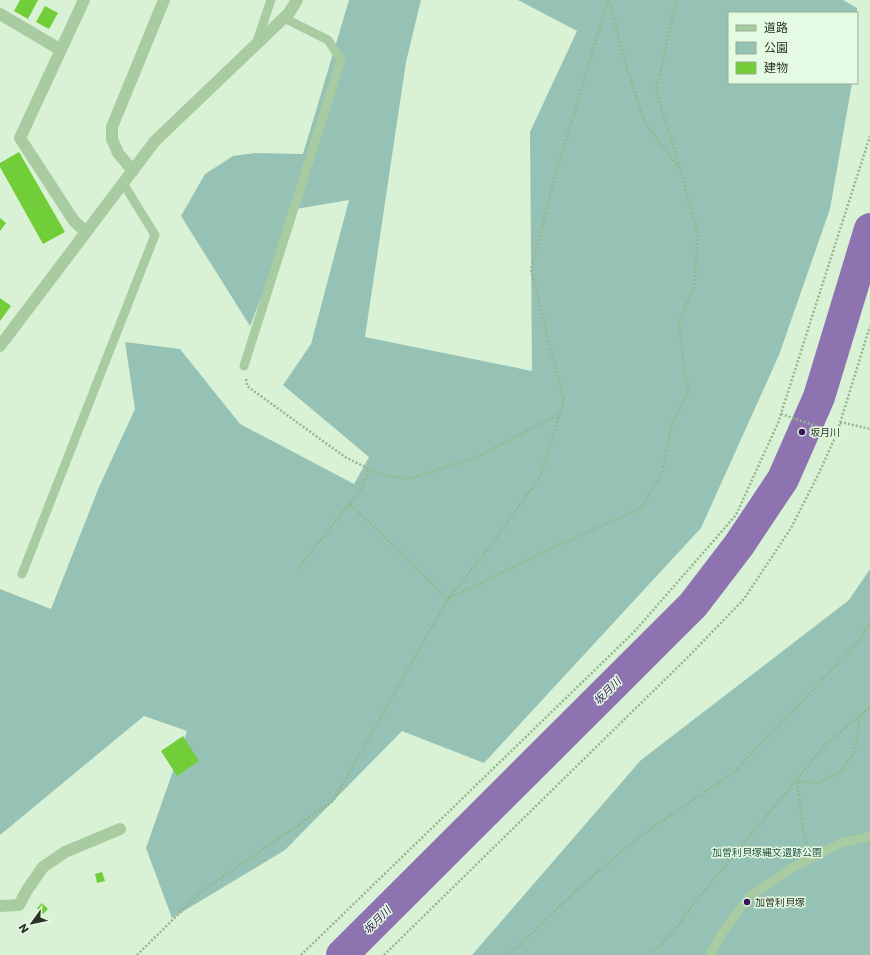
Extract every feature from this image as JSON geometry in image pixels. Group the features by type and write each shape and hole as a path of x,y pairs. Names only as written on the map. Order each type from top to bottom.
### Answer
{"street":[{"path":"84,0 20,138 74,221 86,232"},
{"path":"133,171 118,152 112,139 112,126 164,0"},
{"path":"0,346 155,141 284,18 297,0"},
{"path":"0,14 61,50"},
{"path":"0,906 19,905 27,890 43,867 65,852 120,829"}],"lane":[{"path":"256,45 271,0"},
{"path":"244,366 340,60 328,40 284,18"},
{"path":"22,574 155,235 124,183"},
{"path":"710,955 722,932 750,896 794,867 841,843 870,836"}],"path":[{"path":"608,0 644,122 680,169"},
{"path":"137,955 202,891 333,801 448,599 489,548 540,477 564,401 531,270 550,194 608,0"},
{"path":"448,599 535,556 641,508 662,474 672,423 689,391 684,368 679,322 694,288 698,234 656,91 677,0"},
{"path":"301,955 634,632 736,515 778,423 870,136"},
{"path":"384,955 688,657 744,598 791,528 819,473 837,434 870,326"},
{"path":"244,366 247,386 345,457 380,474 407,479 475,458 560,414"},
{"path":"780,414 837,434"},
{"path":"840,423 870,429"},
{"path":"298,569 361,489 369,469"},
{"path":"350,504 448,599"},
{"path":"506,955 518,947 571,895 640,836 734,772 854,647 870,624"},
{"path":"647,955 661,945 677,927 697,900 827,743 870,707"},
{"path":"797,781 818,783 840,772 853,754 857,739 860,716"},
{"path":"797,781 803,830 811,858"}],"green space":[{"path":"349,0 421,0 406,62 365,337 532,371 530,132 577,31 518,0 843,0 857,8 857,12 728,12 728,84 852,84 830,209 779,355 701,528 484,763 402,731 285,850 172,918 146,848 187,731 144,716 0,835 0,589 51,609 99,487 135,409 125,342 180,349 240,424 354,484 369,457 283,385 311,344 349,200 296,209 250,326 181,216 205,174 233,156 255,153 303,154"},
{"name":"加曽利貝塚縄文遺跡公園","path":"870,569 870,955 472,955 641,760 849,600"}],"building":[{"path":"20,0 38,0 28,19 14,11"},
{"path":"45,6 58,13 49,29 36,22"},
{"path":"19,152 65,232 43,244 0,167 0,163"},
{"path":"0,218 6,223 0,231"},
{"path":"0,298 11,306 0,321"},
{"path":"183,736 199,761 177,776 161,751"},
{"path":"102,872 105,881 97,883 95,874"},
{"path":"42,903 48,909 43,914 37,908"}],"waterway":[{"name":"坂月川","path":"342,955 693,605 739,545 783,479 819,397 870,229"}],"place":[{"name":"坂月川","path":"802,432"},
{"name":"加曽利貝塚","path":"747,902"}]}
